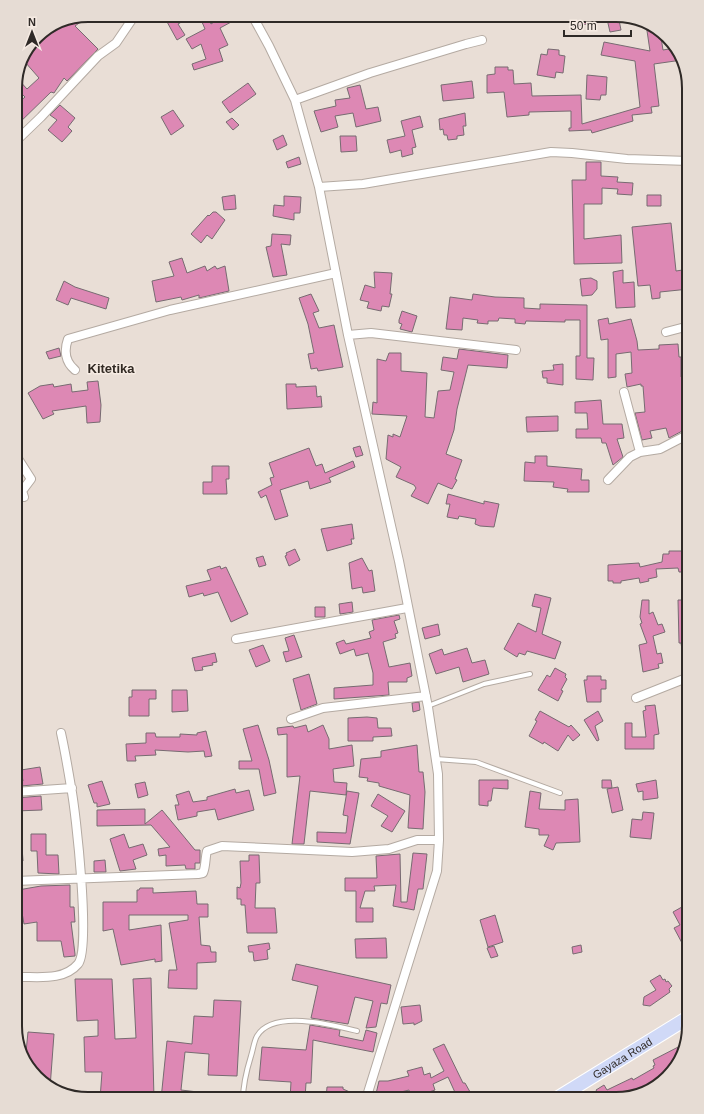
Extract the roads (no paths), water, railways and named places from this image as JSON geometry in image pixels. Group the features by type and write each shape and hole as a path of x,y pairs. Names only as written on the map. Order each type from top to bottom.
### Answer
{"main road":[{"name":"Gayaza Road","path":"567,1092 682,1021"}],"street":[{"path":"22,135 98,56 116,43 130,22"},
{"path":"256,22 270,46 295,100 320,187 348,335 399,561 407,608 428,706 438,774 439,840 437,871 368,1092"},
{"path":"295,100 370,73 482,40"},
{"path":"320,187 364,184 551,152 578,153 627,159 682,161"},
{"path":"75,370 65,354 65,347 68,339 199,303 336,273"},
{"path":"666,332 682,328"},
{"path":"348,335 371,333 516,350"},
{"path":"624,392 640,452"},
{"path":"608,480 630,457 640,452 660,449 682,438"},
{"path":"22,465 31,479 22,491 24,497"},
{"path":"236,639 407,608"},
{"path":"636,698 682,680"},
{"path":"291,720 323,708 426,696"},
{"path":"22,977 54,976 71,971 79,963 83,942 81,878 72,788 61,733"},
{"path":"22,792 72,788"},
{"path":"22,881 203,873 207,851 222,846 352,852 389,849 417,840 439,840"}],"lane":[{"path":"428,706 484,684 530,674"},
{"path":"436,759 476,762 560,793"},
{"path":"244,1092 249,1062 257,1035 270,1025 290,1020 323,1023 357,1030"}],"district":[{"name":"Kitetika","path":"111,368"}]}
